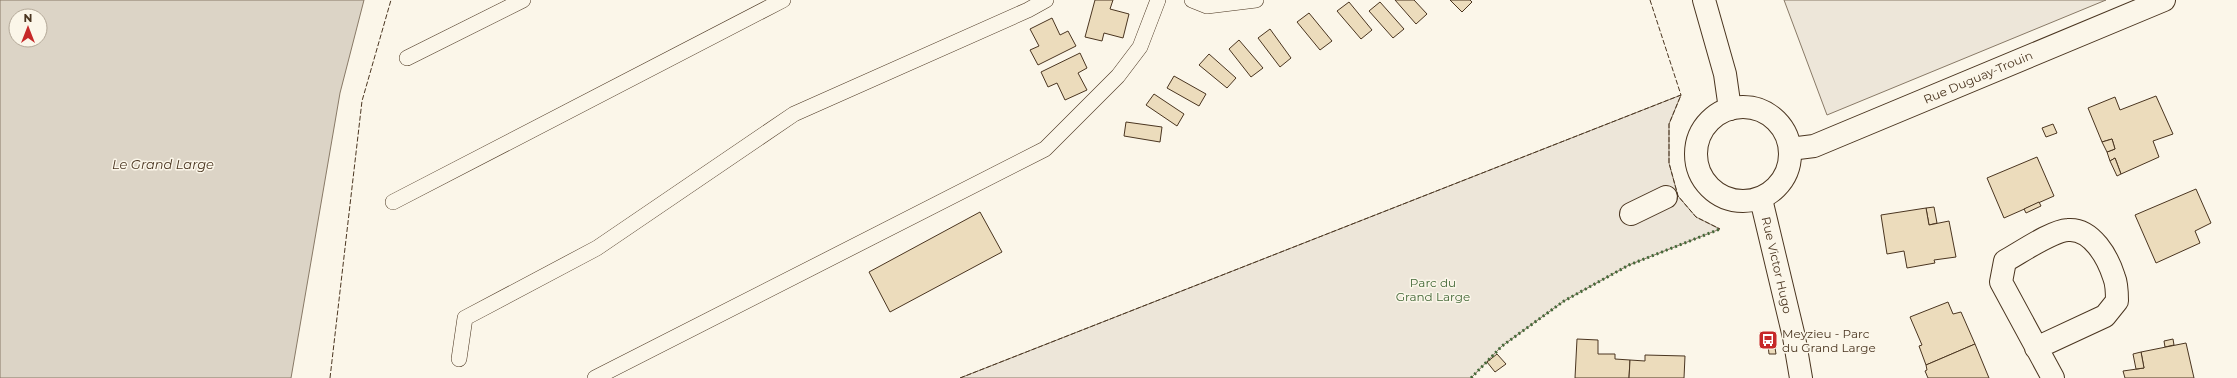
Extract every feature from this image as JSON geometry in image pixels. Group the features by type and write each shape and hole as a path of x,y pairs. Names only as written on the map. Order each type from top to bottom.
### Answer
{"street":[{"path":"1704,0 1725,74 1730,109"},
{"name":"Rue Duguay-Trouin","path":"1790,149 1814,146 2164,0"},
{"path":"1746,106 1762,110 1776,120 1786,133 1790,149 1790,164 1784,179 1774,190 1761,199 1746,202 1730,200 1716,194 1705,183 1698,169 1696,154 1698,140 1705,126 1716,115 1730,109 1746,106"},
{"path":"1631,214 1666,198"},
{"name":"Rue Victor Hugo","path":"1761,199 1794,337 1801,378"},
{"path":"2036,348 2105,316 2117,301 2115,278 2101,249 2083,233 2068,230 2039,241 2005,262 2001,282 2036,348 2053,378"}],"lane":[{"path":"408,58 523,0"},
{"path":"393,202 783,0"},
{"path":"459,359 465,318 597,248 794,114 1014,16 1046,0"},
{"path":"595,378 1045,149 1118,76 1140,48 1158,0"},
{"path":"1192,0 1207,6 1256,0"}],"green space":[{"path":"1784,0 2106,0 1827,115"},
{"name":"Parc du Grand Large","path":"1681,95 1669,124 1669,163 1678,196 1696,217 1720,229 1629,265 1564,301 1502,346 1471,378 960,378"}],"water":[{"name":"Le Grand Large","path":"0,0 364,0 340,93 291,378 0,378"}],"building":[{"path":"1095,0 1113,0 1110,9 1129,14 1123,38 1104,33 1102,41 1085,37"},
{"path":"1395,0 1414,0 1427,14 1416,24"},
{"path":"1450,0 1470,0 1472,2 1462,12"},
{"path":"1349,2 1372,30 1361,39 1337,11"},
{"path":"1380,2 1404,29 1393,38 1369,11"},
{"path":"1309,13 1332,41 1320,50 1297,22"},
{"path":"1052,18 1060,35 1068,31 1076,46 1038,65 1030,50 1039,46 1030,29"},
{"path":"1270,29 1291,58 1280,67 1258,38"},
{"path":"1239,40 1263,68 1251,77 1229,49"},
{"path":"1080,53 1087,68 1078,73 1087,90 1065,100 1057,83 1048,87 1041,72"},
{"path":"1209,54 1236,78 1227,88 1199,65"},
{"path":"1174,76 1206,94 1199,106 1167,88"},
{"path":"1154,94 1184,114 1177,126 1146,105"},
{"path":"2156,96 2173,134 2153,141 2159,157 2121,174 2115,158 2110,161 2107,152 2115,149 2112,139 2102,142 2088,108 2115,97 2120,110"},
{"path":"1126,122 1162,127 1160,142 1124,136"},
{"path":"2053,124 2057,133 2046,137 2042,128"},
{"path":"2112,139 2115,149 2107,152 2102,142"},
{"path":"2037,157 2054,196 2004,218 1987,178"},
{"path":"2115,158 2121,174 2117,176 2110,161"},
{"path":"2196,189 2211,223 2195,231 2200,243 2156,263 2135,215"},
{"path":"2039,202 2041,206 2026,213 2024,209"},
{"path":"1934,207 1937,223 1929,225 1926,208"},
{"path":"1926,208 1929,225 1949,221 1956,257 1934,260 1935,263 1907,268 1904,251 1887,254 1881,215"},
{"path":"980,212 1002,252 890,312 869,272"},
{"path":"1948,302 1953,314 1961,312 1975,344 1926,365 1919,346 1922,345 1910,317"},
{"path":"1773,335 1776,354 1769,354 1767,336"},
{"path":"1577,339 1598,340 1598,354 1615,354 1615,359 1630,360 1629,378 1575,378"},
{"path":"2173,339 2174,345 2165,347 2164,341"},
{"path":"2186,343 2194,378 2125,378 2123,371 2144,368 2141,352"},
{"path":"1975,344 1989,378 1928,378 1925,371 1927,370 1926,365"},
{"path":"2141,352 2144,368 2136,369 2133,354"},
{"path":"1497,354 1506,364 1495,372 1487,362"},
{"path":"1645,355 1685,356 1684,378 1629,378 1630,360 1645,361"}],"hedge":[{"path":"1471,378 1502,346 1564,301 1629,265 1720,229"}],"fence":[{"path":"330,378 362,101 391,0"},
{"path":"1650,0 1681,95"},
{"path":"960,378 1681,95 1669,124 1669,163 1678,196 1696,217 1720,229"}],"place":[{"name":"Meyzieu - Parc du Grand Large","path":"1768,340"}]}
